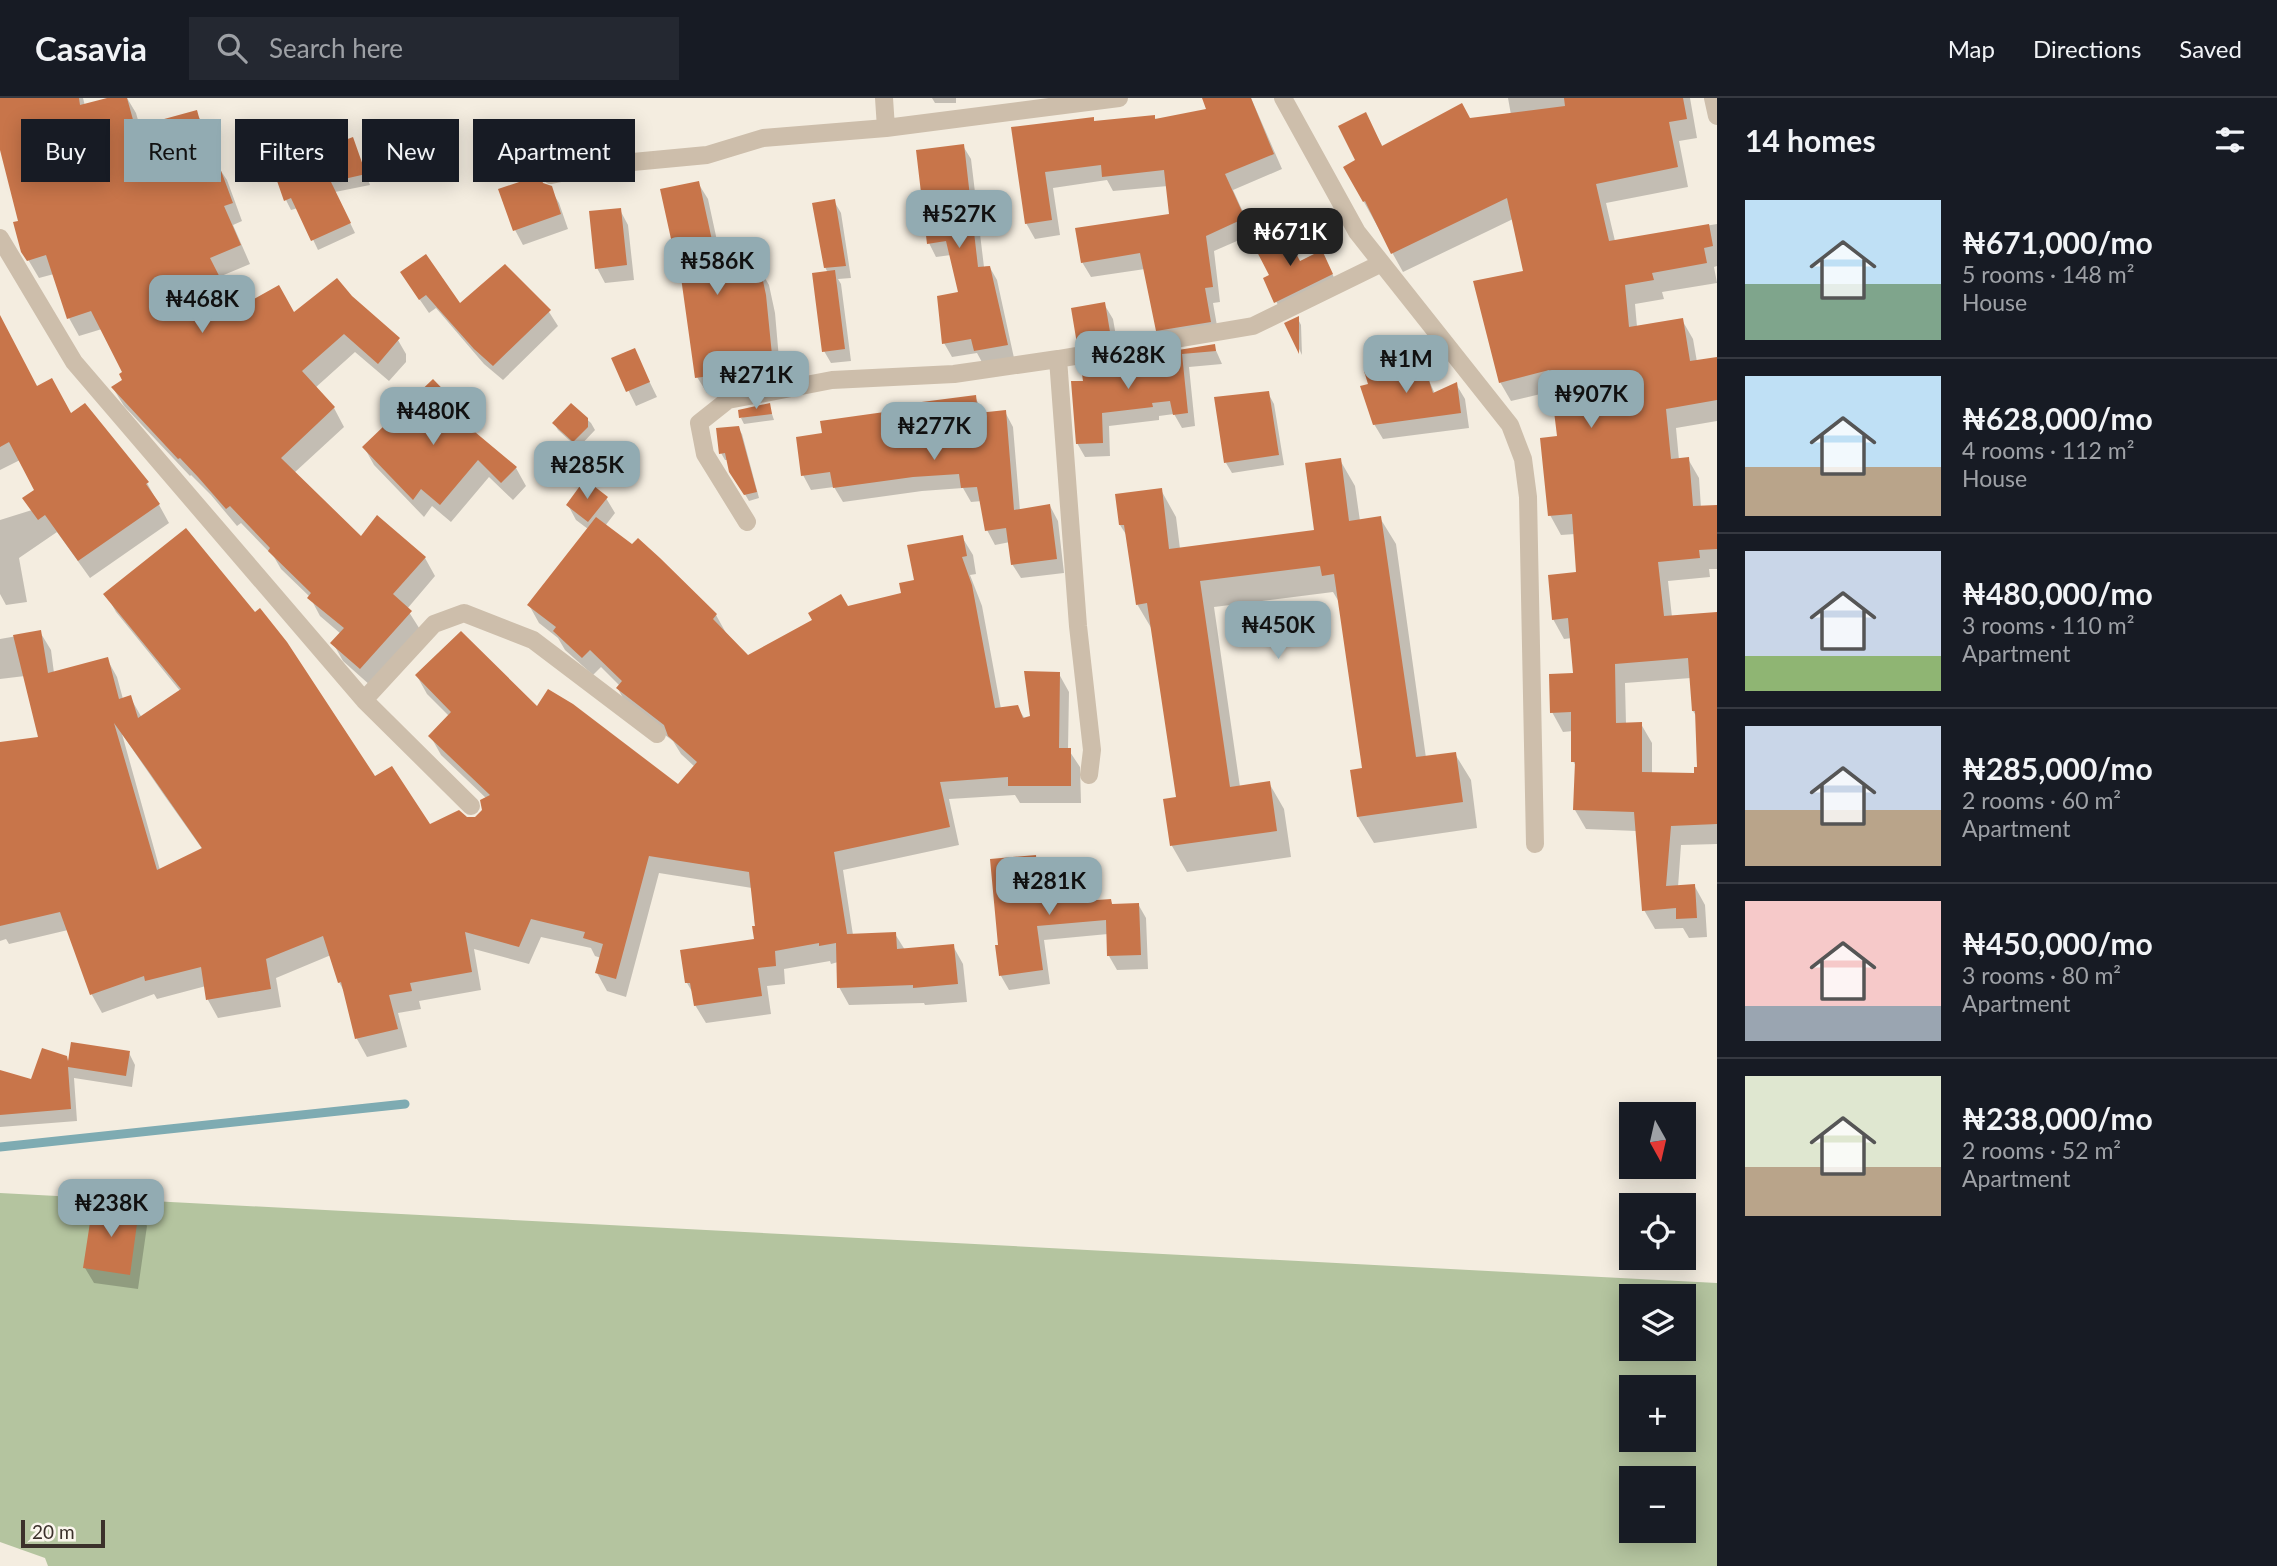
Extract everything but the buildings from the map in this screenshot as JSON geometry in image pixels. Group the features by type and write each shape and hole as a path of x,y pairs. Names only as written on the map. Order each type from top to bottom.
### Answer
{"street":[{"path":"884,98 886,128"},
{"path":"635,162 706,155 763,138 886,128 1119,98"},
{"path":"1283,98 1357,232 1510,425 1523,459 1528,497 1535,844"},
{"path":"1713,98 1717,116"},
{"path":"0,238 74,362 364,700 471,806"},
{"path":"747,522 705,454 699,423 728,400 832,380 954,374 1253,326 1380,264"},
{"path":"1058,359 1077,626 1092,750 1089,775"},
{"path":"364,700 435,624 464,613 533,640 657,734"}],"green space":[{"path":"0,1193 1717,1283 1717,1566 48,1566 45,1558 0,1542"}],"waterway":[{"path":"0,1147 405,1104"}]}
